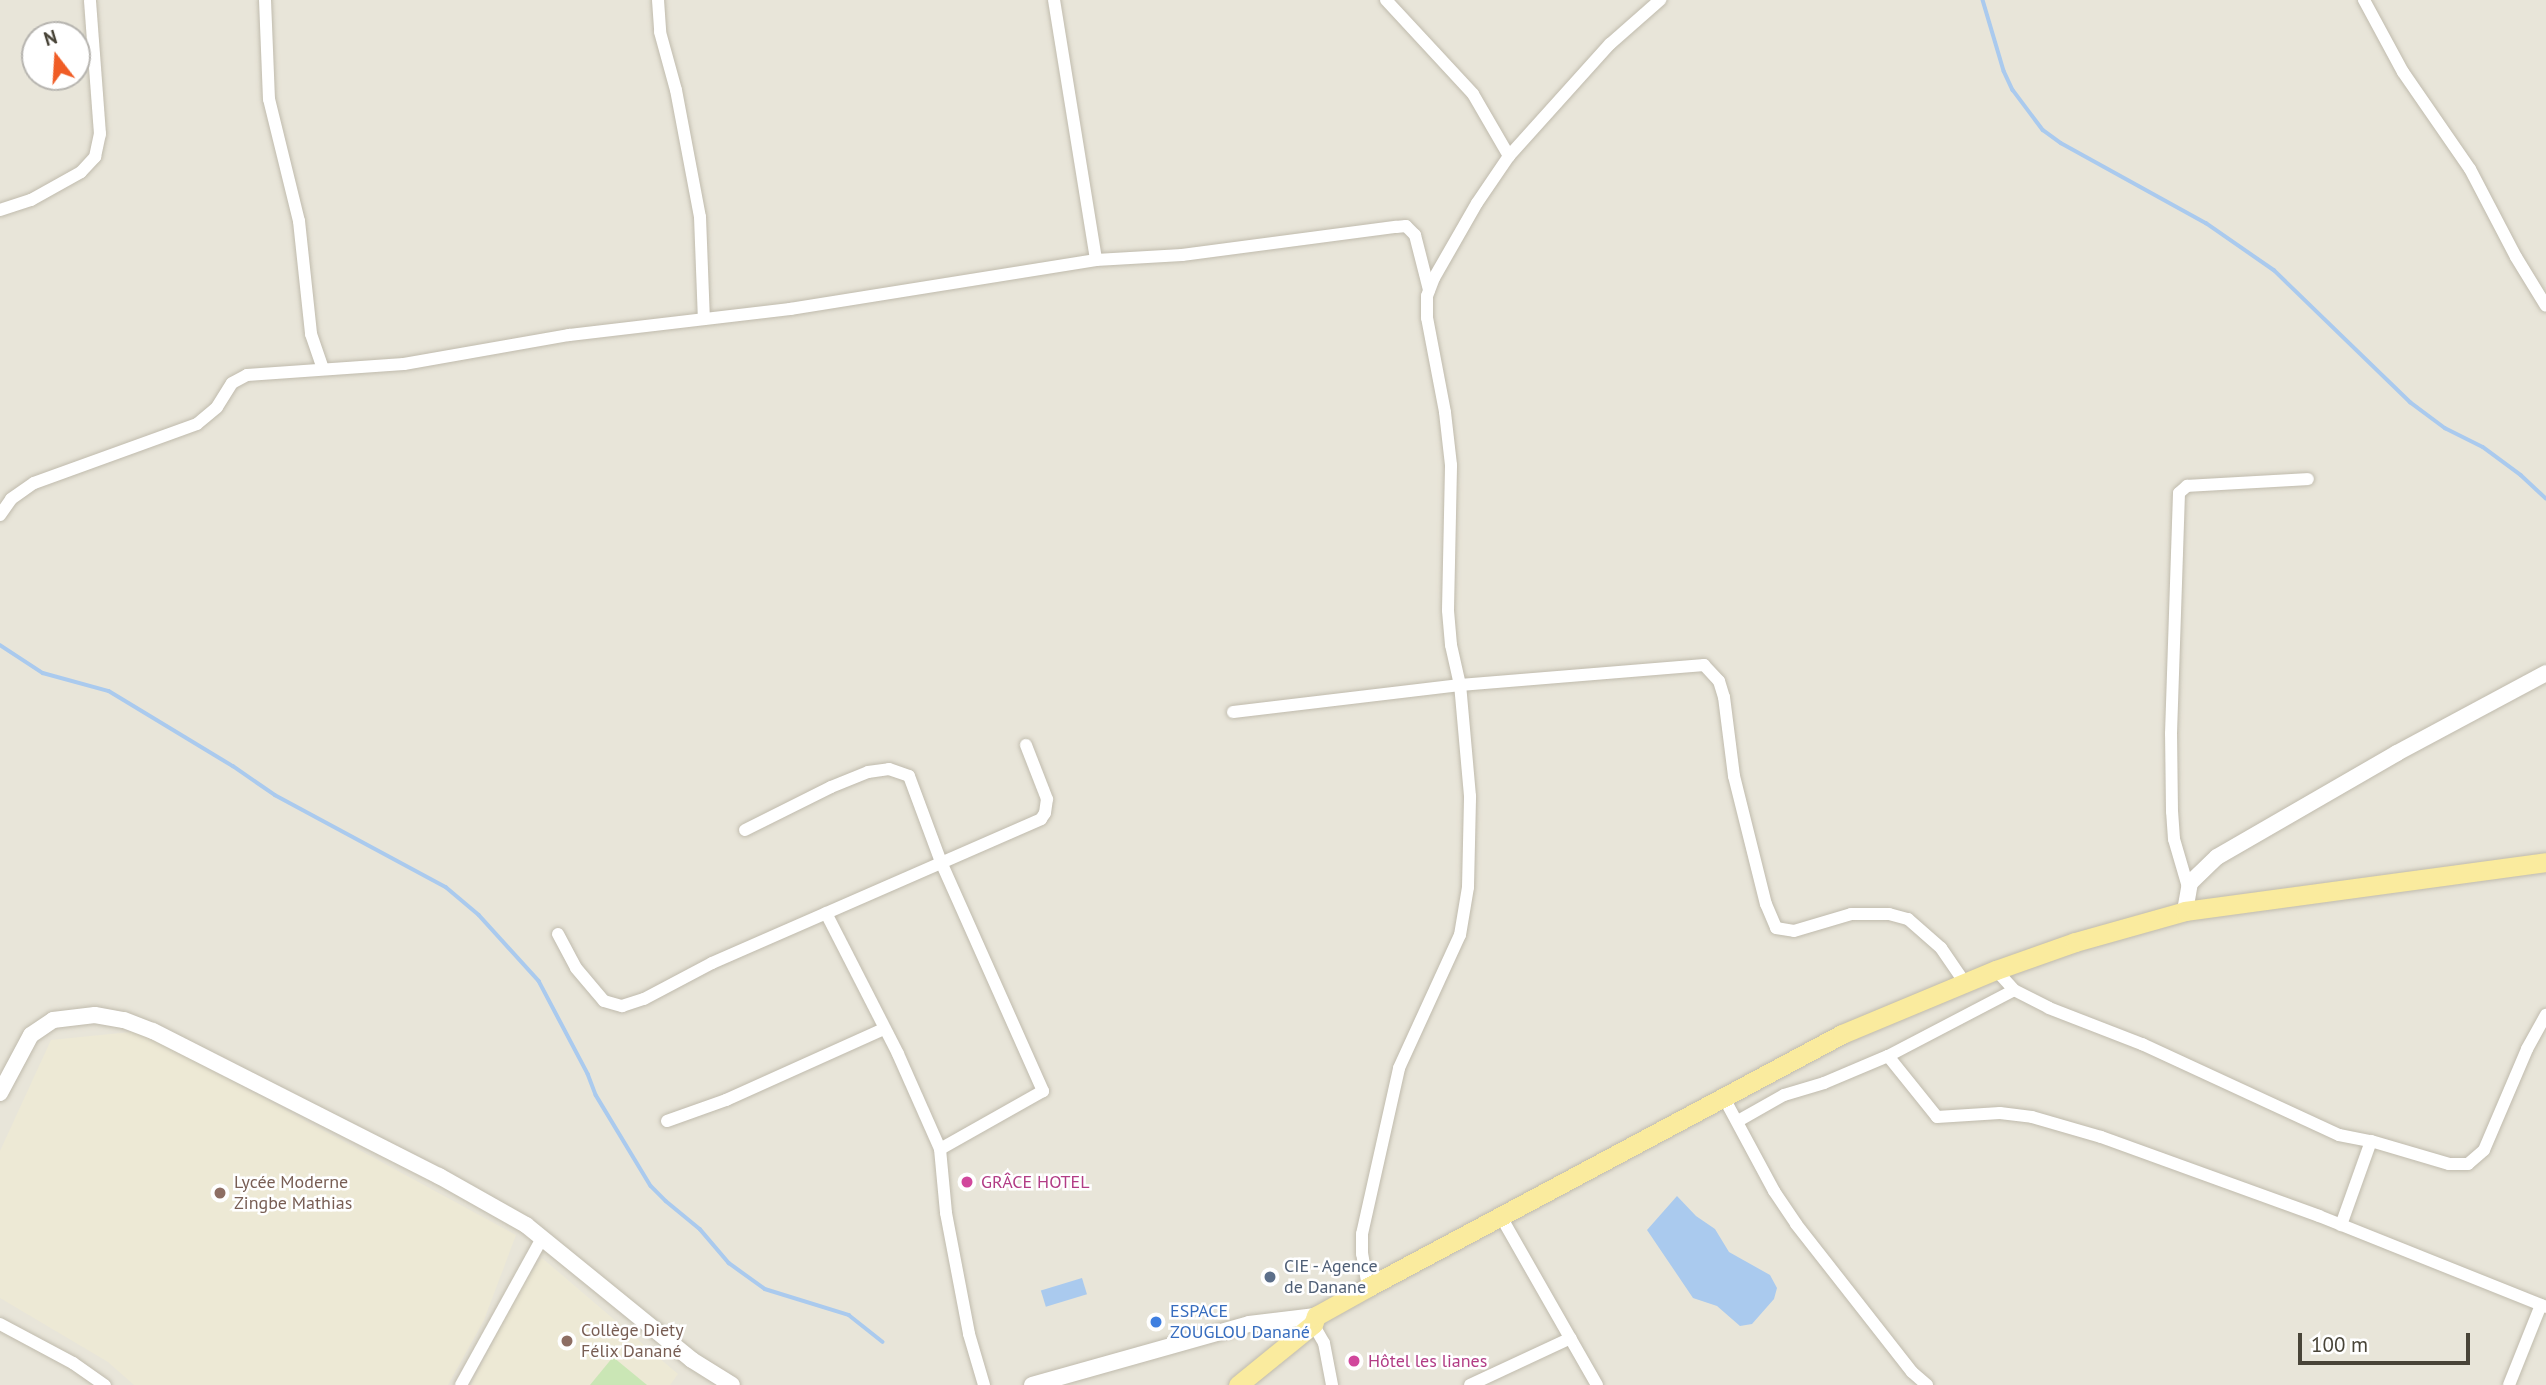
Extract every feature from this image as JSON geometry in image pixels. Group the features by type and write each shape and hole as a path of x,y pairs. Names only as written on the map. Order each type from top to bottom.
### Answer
{"main road":[{"path":"1238,1385 1315,1320 1368,1287 1842,1034 1965,983 2075,942 2185,911 2546,862"}],"street":[{"path":"0,210 31,200 81,172 93,161 100,134 90,0"},
{"path":"265,0 269,99 299,221 312,343 323,369"},
{"path":"658,0 660,32 676,90 698,206 704,318"},
{"path":"1054,0 1096,260"},
{"path":"1386,0 1473,94 1509,156"},
{"path":"1429,290 1477,203 1509,156 1610,44 1648,6 1660,0"},
{"path":"2364,0 2403,72 2470,169 2516,257 2546,306"},
{"path":"0,515 11,499 34,483 197,424 217,407 232,383 240,377 404,364 569,335 958,284 1096,260 1182,255 1406,226 1415,236 1429,290 1427,318 1445,412 1451,465 1448,621 1460,685 1470,796 1465,917 1455,950 1399,1068 1362,1234 1362,1254 1368,1287"},
{"path":"2189,887 2174,839 2172,812 2171,734 2179,493 2187,486 2308,479"},
{"path":"1233,712 1460,685 1704,665 1718,681 1724,697 1734,776 1766,904 1776,928 1794,931 1852,914 1889,914 1908,919 1941,948 1965,983"},
{"path":"2185,911 2189,887 2200,871 2217,856 2397,753 2546,673"},
{"path":"558,934 594,992 604,1001 622,1006 645,999 712,963 1041,819 1045,813 1046,799 1026,745"},
{"path":"745,830 831,787 868,772 889,769 909,776 941,862 1043,1091 940,1149"},
{"path":"826,913 940,1149 948,1226 969,1334 984,1385"},
{"path":"1996,971 2014,990 2049,1008 2142,1044 2339,1135 2371,1140 2448,1164 2469,1164 2484,1150 2527,1049 2546,1015"},
{"path":"1738,1121 1784,1095 1824,1083 1888,1056 2014,990"},
{"path":"0,1093 32,1035 53,1020 95,1015 124,1020 153,1031 439,1175 526,1226 692,1360 732,1385"},
{"path":"667,1121 726,1100 884,1029"},
{"path":"1888,1056 1937,1117 2000,1113 2032,1117 2071,1127 2159,1156 2225,1184 2341,1225 2543,1306 2509,1385"},
{"path":"1724,1098 1774,1191 1796,1224 1914,1379 1927,1385"},
{"path":"2341,1225 2371,1140"},
{"path":"1500,1215 1597,1385"},
{"path":"461,1385 541,1240"},
{"path":"1032,1385 1249,1324 1315,1320 1324,1343 1332,1385"},
{"path":"0,1324 73,1363 105,1385"},
{"path":"1470,1385 1571,1338"}],"shaded area":[{"path":"0,0 2546,0 2546,1385 0,1385"},
{"name":"Lycée Moderne Zingbe Mathias","path":"140,1031 516,1235 484,1320 448,1385 134,1385 108,1362 0,1298 0,1151 51,1040"},
{"name":"Collège Diety Félix Danané","path":"542,1258 678,1374 670,1385 471,1385 522,1285"}],"green space":[{"path":"613,1357 647,1385 590,1385"}],"water":[{"path":"1677,1196 1696,1216 1715,1229 1729,1252 1770,1275 1777,1288 1774,1299 1752,1324 1740,1326 1717,1306 1693,1298 1647,1230"},
{"path":"1082,1278 1087,1294 1046,1307 1041,1291"}],"waterway":[{"path":"1983,0 2004,71 2013,90 2043,130 2061,143 2206,223 2274,270 2410,402 2445,428 2483,447 2521,475 2546,498"},
{"path":"0,645 43,673 109,691 233,766 275,795 446,887 479,915 539,981 588,1074 596,1095 651,1186 700,1229 729,1263 765,1289 849,1315 883,1342"}],"place":[{"name":"GRÂCE HOTEL","path":"967,1182"},
{"name":"Lycée Moderne Zingbe Mathias","path":"220,1193"},
{"name":"CIE - Agence de Danane","path":"1270,1277"},
{"name":"ESPACE ZOUGLOU Danané","path":"1156,1322"},
{"name":"Collège Diety Félix Danané","path":"567,1341"},
{"name":"Hôtel les lianes","path":"1354,1361"}]}
